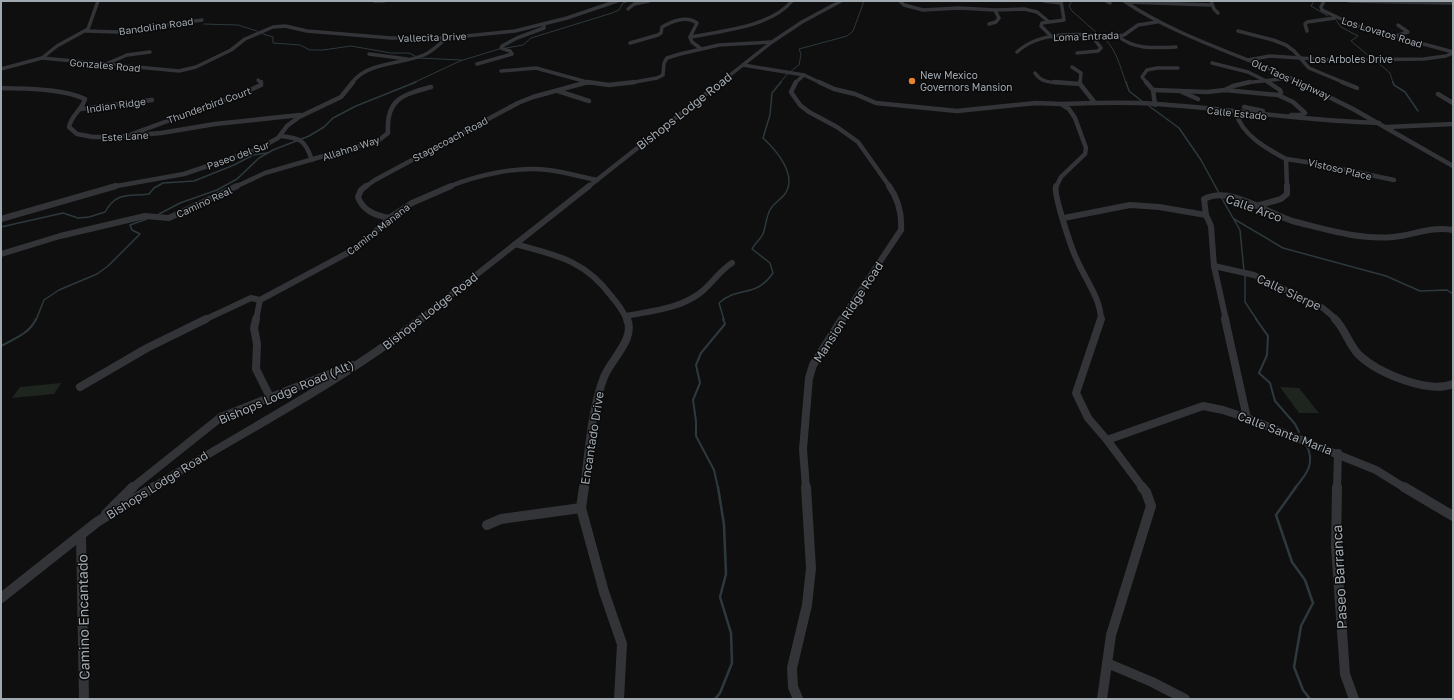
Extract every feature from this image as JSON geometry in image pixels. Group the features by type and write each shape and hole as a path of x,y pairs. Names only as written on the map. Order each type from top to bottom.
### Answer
{"street":[{"path":"86,31 90,27 98,1"},
{"path":"374,1 384,1"},
{"name":"Vallecita Drive","path":"245,38 273,27 285,26 312,31 391,38 446,38 506,32 544,24 617,1"},
{"path":"628,9 634,4 649,1"},
{"path":"690,37 761,22 783,11 792,1"},
{"name":"Bishops Lodge Road","path":"1,598 97,522 200,458 367,359 408,329 772,42 802,22 842,1"},
{"path":"900,1 904,5 923,10 959,8 995,10 1024,9 1037,12 1048,21"},
{"path":"1044,1 1061,2 1064,20 1048,21 1042,23 1041,26 1052,37"},
{"path":"1106,1 1110,3"},
{"path":"1166,1 1187,5"},
{"name":"Los Lovatos Road","path":"1324,1 1321,10 1337,18 1358,26 1453,53"},
{"path":"1350,1 1453,3"},
{"path":"1125,2 1187,5 1211,3 1218,13"},
{"name":"Old Taos Highway","path":"1125,2 1157,22 1187,36 1248,60 1331,97 1380,123 1453,166"},
{"path":"989,24 996,22 999,18 995,10"},
{"path":"1307,31 1305,24 1307,22 1337,18"},
{"name":"Bandolina Road","path":"86,31 120,32 202,20"},
{"path":"630,43 658,35 664,26 671,22 681,20 693,20 697,22 690,34 690,37 695,45 700,48 730,42 772,42"},
{"name":"Loma Entrada","path":"1017,52 1020,47 1026,43 1052,37 1118,36 1124,35 1138,25 1157,22"},
{"path":"477,64 512,54 510,51 501,48 502,46 523,35 541,30 544,28 544,24"},
{"path":"1394,36 1408,32 1398,25"},
{"name":"Gonzales Road","path":"42,58 60,44 86,31"},
{"path":"1238,32 1285,45 1294,51 1304,65 1309,68 1357,88"},
{"path":"1077,53 1098,51 1101,48 1092,36"},
{"path":"1118,36 1122,41 1135,46 1159,48 1176,47"},
{"name":"Gonzales Road","path":"42,58 171,71 184,70 196,67 230,50 245,38"},
{"name":"Paseo del Sur","path":"1,219 107,188 168,178 194,171 258,149 280,136 287,126 302,115 338,99 346,92 357,76 378,67 432,51 446,38"},
{"name":"Stagecoach Road","path":"501,71 536,68 588,82 616,84 657,78 663,75 664,63 667,58 700,48"},
{"path":"105,65 127,55 150,52"},
{"name":"Los Arboles Drive","path":"1248,60 1270,56 1330,60 1424,59 1446,56 1453,53"},
{"path":"369,54 409,59"},
{"path":"1,69 42,58"},
{"path":"1212,63 1241,69 1267,81 1280,90 1281,93 1278,95"},
{"name":"Calle Estado","path":"743,65 804,75 834,88 855,94 876,103 957,110 1036,103 1155,104 1313,121 1380,123"},
{"path":"1072,67 1081,73 1080,84 1095,103"},
{"path":"1155,104 1153,90 1142,77 1145,70 1178,68"},
{"path":"1035,73 1038,78 1043,81 1080,84"},
{"name":"Mansion Ridge Road","path":"798,699 792,680 792,668 807,605 812,568 803,450 809,378 813,365 829,338 901,230 902,218 900,207 892,190 858,142 837,127 800,105 791,92 794,84 804,75"},
{"path":"1225,90 1233,85 1244,82 1290,78"},
{"name":"Thunderbird Court","path":"128,136 249,91 261,84 258,80"},
{"name":"Stagecoach Road","path":"389,218 376,216 368,212 360,202 359,194 365,186 518,103 533,97 588,82"},
{"name":"Allahna Way","path":"312,160 385,137 388,132 387,118 397,100 414,92 431,87"},
{"path":"1,88 80,96 85,101 80,109"},
{"path":"1153,90 1208,92 1225,90 1278,95 1294,102 1306,113 1294,115 1244,107"},
{"path":"558,91 589,101"},
{"path":"1180,91 1198,99"},
{"path":"1438,94 1453,103"},
{"name":"Indian Ridge","path":"80,109 152,100"},
{"path":"1061,104 1075,118 1086,148 1085,154 1061,177 1055,189 1057,201 1064,218 1076,259 1101,310 1101,322 1076,393 1088,418 1107,440 1146,492 1151,506 1113,629 1102,699"},
{"name":"Este Lane","path":"80,109 69,124 69,129 75,134 88,137 156,134 208,125 302,115"},
{"path":"1236,113 1237,118 1253,137 1275,154 1286,159 1287,194 1281,199 1256,206"},
{"path":"1386,127 1453,124"},
{"path":"280,136 295,137 303,140 308,147 312,160"},
{"name":"Vistoso Place","path":"1286,159 1318,163 1365,175 1394,180"},
{"name":"Camino Real","path":"1,254 60,236 145,216 169,218 265,173 312,160"},
{"name":"Camino Manana","path":"80,386 147,348 215,314 251,298 260,300 355,249 370,237 389,218 412,203 428,195 456,184 524,168 540,169 597,180"},
{"name":"Calle Arco","path":"1248,418 1214,266 1211,226 1206,216 1204,199 1211,196 1234,198 1289,220 1346,235 1372,238 1395,237 1434,227 1453,230"},
{"path":"1064,218 1078,217 1130,205 1165,208 1206,216"},
{"path":"515,244 561,256 580,266 598,280 626,316 670,307 691,299 702,292 722,270 732,263"},
{"name":"Calle Sierpe","path":"1214,266 1254,275 1323,308 1337,320 1358,354 1376,368 1400,378 1426,386 1448,386 1453,384"},
{"path":"260,300 254,328 257,344 256,369 270,397"},
{"name":"Encantado Drive","path":"619,699 622,644 604,592 581,508 597,399 605,375 627,338 629,325 626,316"},
{"name":"Bishops Lodge Road (Alt)","path":"97,522 137,483 221,417 367,359"},
{"name":"Calle Santa Maria","path":"1107,440 1203,406 1248,418 1338,453 1376,470 1453,516"},
{"name":"Paseo Barranca","path":"1338,453 1336,547 1345,674 1354,699"},
{"path":"487,525 501,518 581,508"},
{"name":"Camino Encantado","path":"81,536 84,699"},
{"path":"1107,663 1152,682 1185,699"}],"shaded area":[{"path":"61,383 54,394 12,398 20,387"},
{"path":"1280,387 1299,388 1319,413 1299,413"}],"waterway":[{"path":"506,48 523,45 531,38 612,13 619,10 623,3 629,1"},
{"path":"791,71 799,65 801,54 799,49 847,36 853,31 864,1"},
{"path":"1072,1 1069,6 1072,11 1098,34"},
{"path":"1314,1 1311,6 1328,16"},
{"path":"1336,20 1341,27 1358,36 1351,41 1370,57"},
{"path":"204,24 238,25 257,31"},
{"path":"262,32 263,34 273,37 273,43 300,45 310,50 323,50 351,46 391,53 409,53 417,57"},
{"path":"1102,36 1111,46 1126,83"},
{"path":"413,83 460,61 499,49"},
{"path":"418,58 461,60"},
{"path":"1376,61 1390,73 1393,83"},
{"path":"780,83 788,73"},
{"path":"159,214 180,203 217,190 237,179 259,158 273,150 309,136 324,127 333,118 356,106 416,82"},
{"path":"724,320 719,303 733,294 760,286 773,273 770,263 752,249 763,234 770,210 785,194 788,187 789,179 784,163 774,149 763,138 770,115 772,93 781,82"},
{"path":"1126,82 1129,91 1143,102"},
{"path":"1393,82 1394,85 1405,92 1418,111"},
{"path":"1149,106 1179,128 1201,160 1219,193"},
{"path":"1,227 63,213 78,218 89,217 105,212 109,205 124,196 149,194 154,188 163,183 194,181 234,165 253,155 267,153"},
{"path":"1221,197 1240,230 1244,271"},
{"path":"36,320 44,300 59,290 97,274 108,266 140,234 132,230 130,225 147,219"},
{"path":"1234,219 1283,248 1386,276 1420,291 1447,290 1453,294"},
{"path":"1245,276 1245,302 1257,320"},
{"path":"1,346 26,332 36,319"},
{"path":"718,488 714,470 696,436 696,421 693,400 700,383 696,365 701,353 725,324 723,319"},
{"path":"1256,319 1268,336 1267,355 1259,373 1270,383 1275,401 1295,424 1299,432"},
{"path":"1295,488 1303,478 1310,463 1307,446"},
{"path":"715,699 720,693 732,663 731,633 720,597 726,574 724,525 718,487"},
{"path":"1296,487 1276,515 1292,562 1305,580 1313,603 1301,626 1294,667 1303,690 1310,699"}],"place":[{"name":"New Mexico Governors Mansion","path":"912,81"}]}
